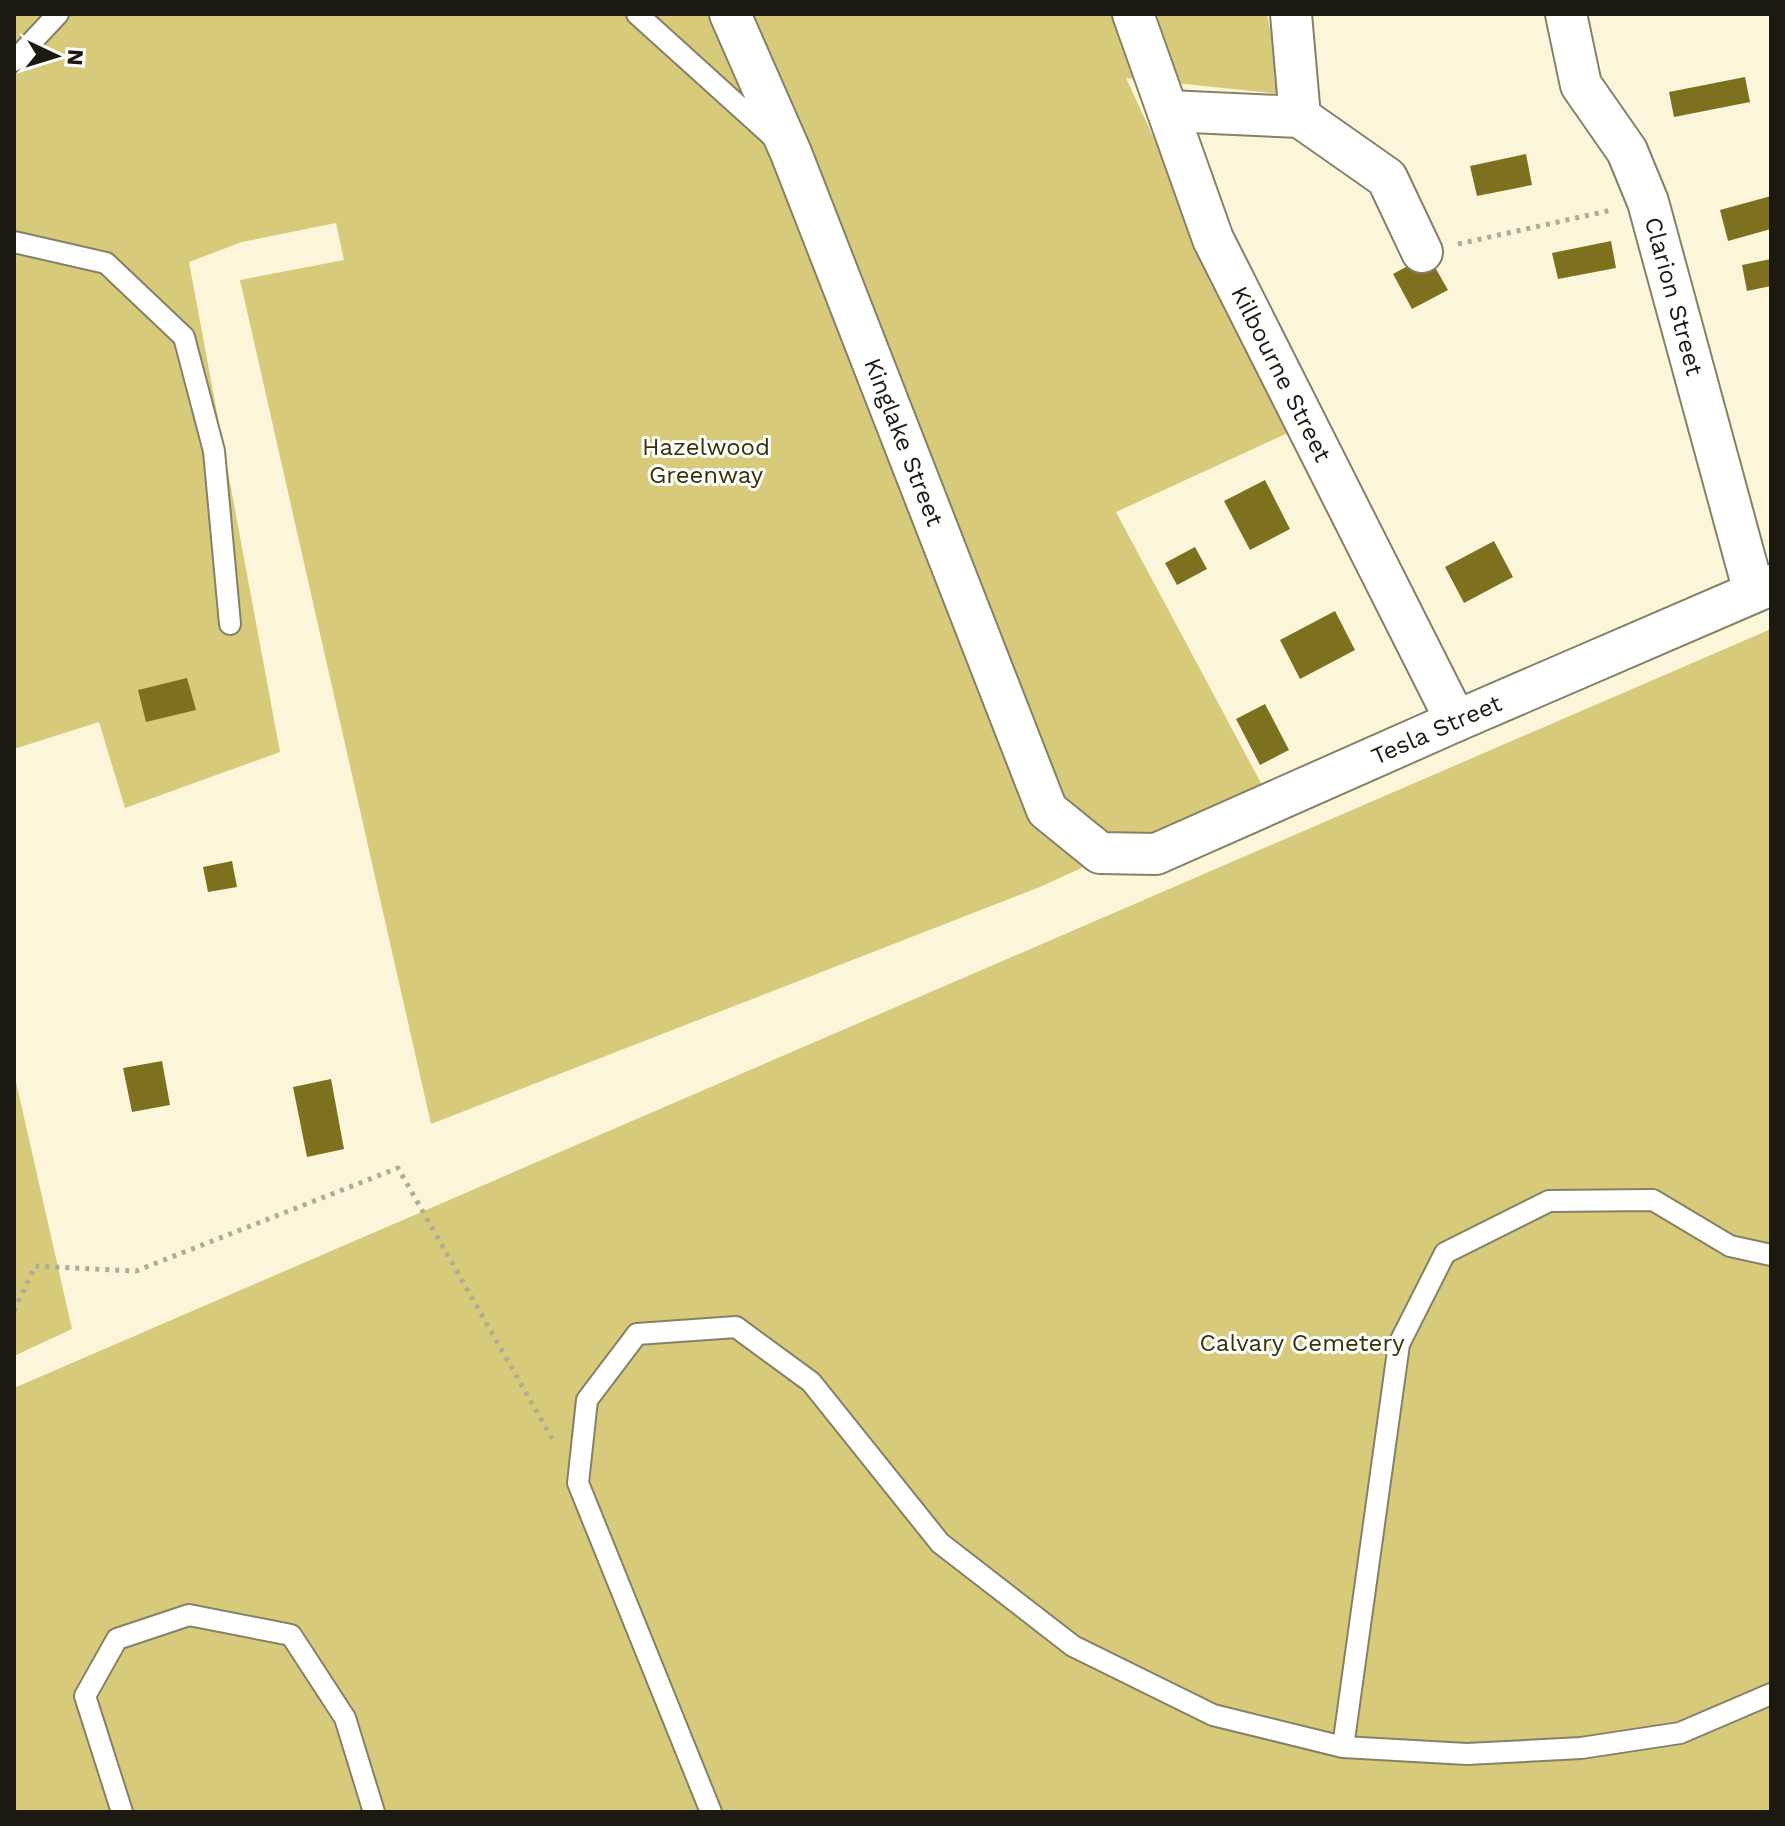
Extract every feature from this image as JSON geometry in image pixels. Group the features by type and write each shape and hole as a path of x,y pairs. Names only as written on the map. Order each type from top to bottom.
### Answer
{"street":[{"name":"Kinglake Street","path":"730,14 791,153 1047,810 1100,853"},
{"name":"Kilbourne Street","path":"1133,14 1213,239 1456,721"},
{"path":"1291,14 1300,117"},
{"name":"Clarion Street","path":"1566,14 1581,85 1627,151 1648,202 1763,589"},
{"path":"1168,111 1300,117 1387,178 1422,252"},
{"name":"Tesla Street","path":"1100,853 1156,854 1763,589"}],"lane":[{"path":"14,61 58,14"},
{"path":"637,14 791,153"},
{"path":"14,242 106,263 184,337 214,451 230,624"},
{"path":"1343,1747 1399,1344 1445,1253 1549,1201 1653,1200 1730,1246 1771,1255"},
{"path":"711,1812 578,1483 587,1400 637,1334 736,1327 811,1382 940,1543 1073,1646 1213,1715 1343,1747 1467,1754 1581,1748 1680,1733 1771,1694"},
{"path":"122,1812 85,1696 117,1639 189,1615 291,1635 345,1718 374,1812"}],"path":[{"path":"1422,252 1648,202"},
{"path":"14,1311 35,1266 136,1271 398,1168 578,1483"}],"green space":[{"name":"Hazelwood Greenway","path":"14,14 1267,14 1282,94 1126,78 1290,432 1116,512 1262,785 1040,887 431,1124 240,280 344,260 336,223 242,242 189,262 280,752 125,808 99,722 14,749"},
{"name":"Calvary Cemetery","path":"1771,629 1771,1812 14,1812 14,1388"},
{"path":"14,1073 72,1329 14,1356"}],"building":[{"path":"1745,77 1750,102 1674,117 1669,92"},
{"path":"1526,154 1532,185 1477,196 1470,166"},
{"path":"1771,196 1771,229 1728,241 1720,210"},
{"path":"1611,241 1616,268 1558,279 1552,253"},
{"path":"1428,255 1448,290 1412,309 1393,274"},
{"path":"1771,259 1771,286 1747,291 1742,265"},
{"path":"1265,480 1290,529 1250,550 1224,501"},
{"path":"1494,541 1513,577 1464,603 1445,567"},
{"path":"1195,547 1207,569 1177,585 1165,563"},
{"path":"1335,611 1355,650 1300,679 1280,640"},
{"path":"187,678 196,710 146,722 138,690"},
{"path":"1265,704 1289,750 1260,765 1236,719"},
{"path":"232,861 237,887 208,892 203,867"},
{"path":"162,1061 170,1105 132,1112 123,1068"},
{"path":"331,1079 344,1149 307,1157 293,1087"}]}
